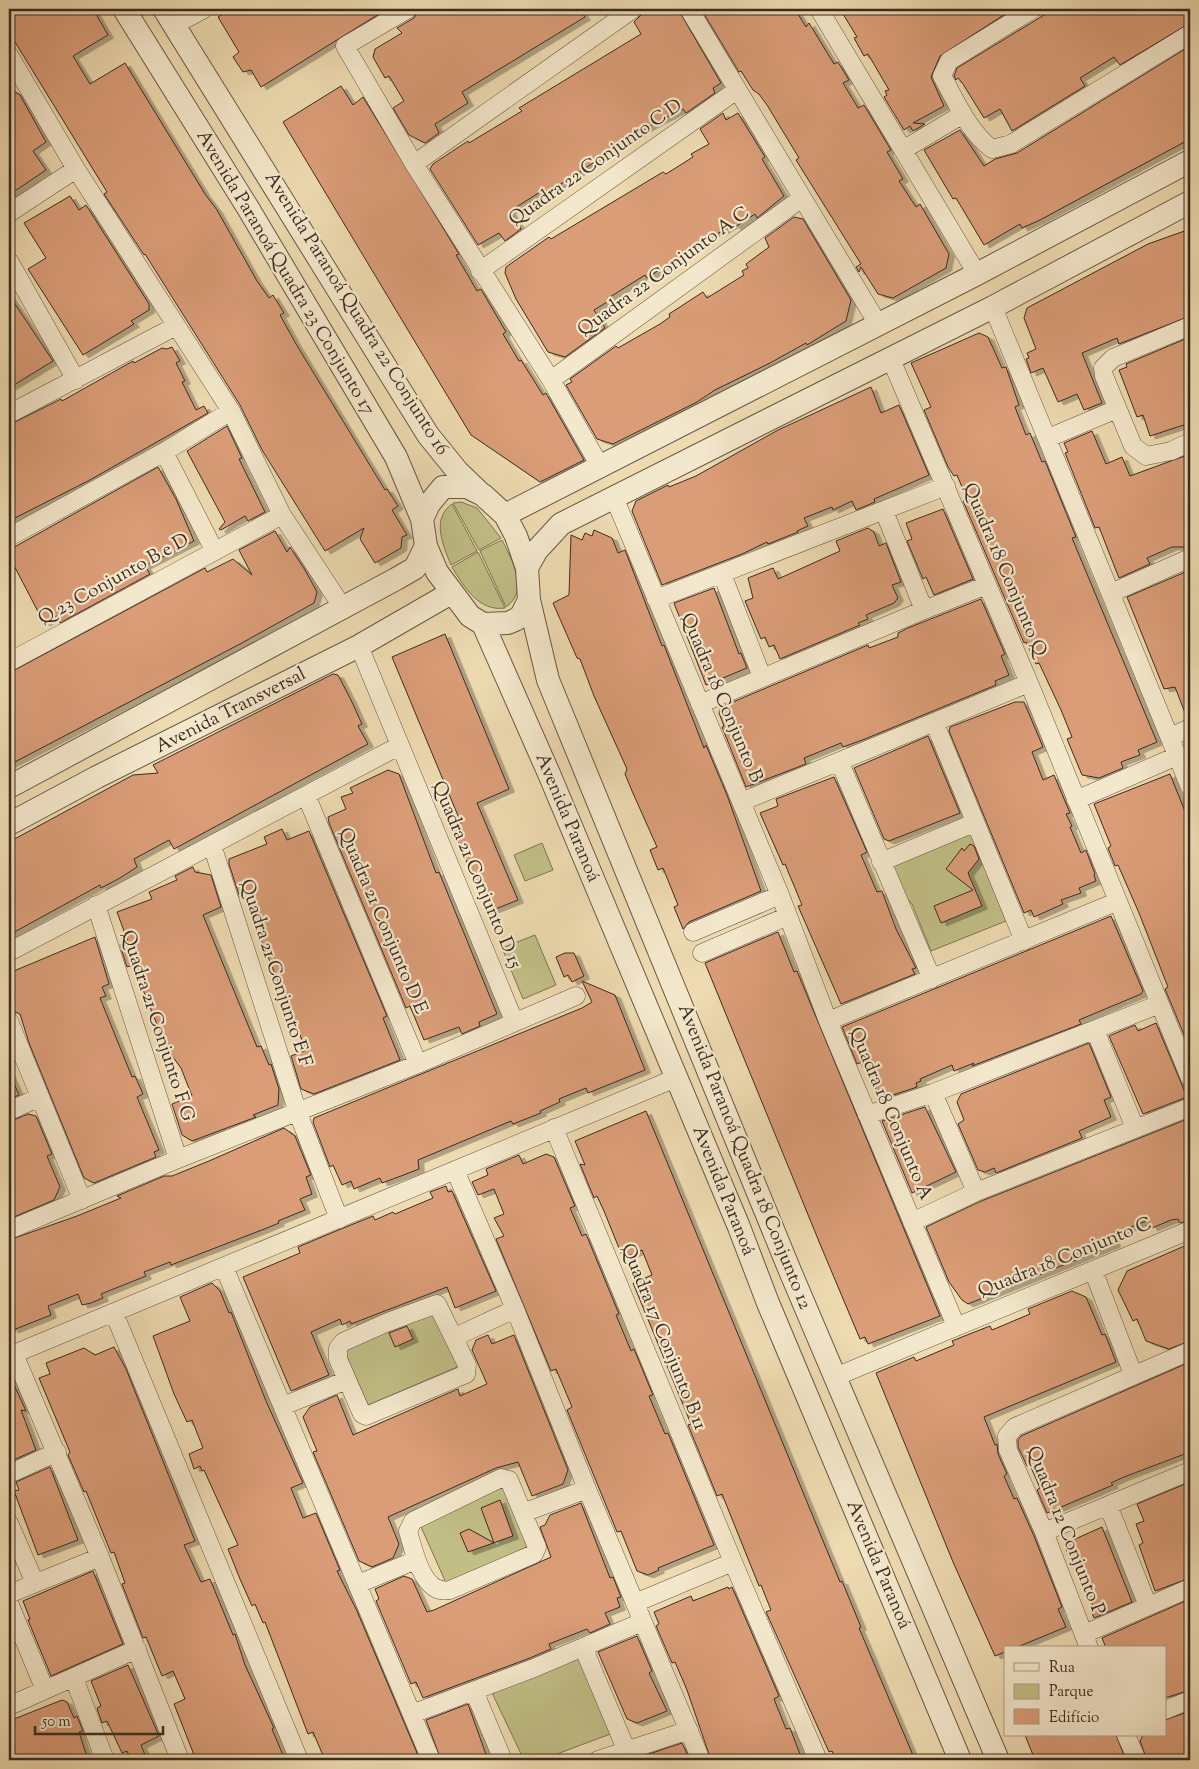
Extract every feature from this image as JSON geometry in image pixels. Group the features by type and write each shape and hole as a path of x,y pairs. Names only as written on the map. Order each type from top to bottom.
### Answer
{"street":[{"name":"Avenida Paranoá Quadra 23 Conjunto 17","path":"124,9 193,119 396,457 422,519"},
{"path":"169,17 204,9"},
{"path":"408,9 346,46 414,164 480,271 551,380 602,468"},
{"path":"414,164 633,9"},
{"path":"689,9 878,324"},
{"path":"819,9 977,274"},
{"path":"1033,9 949,61 943,71 942,76 963,114 983,142 992,149 1011,144 1190,34"},
{"name":"Avenida Paranoá Quadra 22 Conjunto 16","path":"169,17 428,435 458,472 483,495"},
{"path":"9,54 16,82 31,94 76,169 230,411 282,515 342,608"},
{"name":"Quadra 22 Conjunto C D","path":"480,271 737,90"},
{"path":"193,119 212,104 225,105"},
{"path":"902,150 963,114"},
{"path":"505,515 602,468 1188,163"},
{"path":"9,214 76,169"},
{"name":"Quadra 22 Conjunto A C","path":"551,380 802,198"},
{"path":"527,568 537,550 561,524 890,357 993,307 1190,202"},
{"path":"9,260 76,380"},
{"path":"993,307 1190,787"},
{"path":"9,414 176,326"},
{"path":"1190,326 1113,358 1104,368 1104,376 1133,446 1146,456 1171,451 1190,442"},
{"name":"Quadra 18 Conjunto Q","path":"890,357 1029,684 1116,902 1190,1078"},
{"path":"756,387 753,392 752,403 757,413 774,416"},
{"path":"713,409 730,408 736,413 738,430 734,436 726,441"},
{"path":"1048,438 1117,409"},
{"path":"9,537 164,452 230,411"},
{"path":"164,452 214,550"},
{"path":"656,599 946,486"},
{"path":"443,487 467,488 483,495 505,515 516,536 527,568 529,600 521,616 508,623 483,624 470,616 437,572 426,546 422,519 429,504 443,487"},
{"name":"Quadra 18 Conjunto B","path":"614,497 788,916"},
{"path":"884,511 924,610"},
{"name":"Q 23 Conjunto B e D","path":"9,662 282,515"},
{"name":"Avenida Transversal","path":"9,787 415,568 426,546"},
{"path":"1111,593 1190,558"},
{"path":"722,574 762,677"},
{"path":"700,704 987,585"},
{"name":"Avenida Transversal","path":"9,824 143,754 359,646 451,593"},
{"name":"Avenida Paranoá Quadra 18 Conjunto 12","path":"529,600 548,680 768,1212 790,1271 998,1760"},
{"name":"Avenida Paranoá","path":"483,624 554,785 739,1227 758,1279 960,1760"},
{"name":"Quadra 21 Conjunto D 15","path":"359,646 514,1021"},
{"path":"741,802 1029,684"},
{"path":"166,701 162,710 164,720 170,729 187,733"},
{"path":"126,724 142,730 145,747 143,754"},
{"path":"935,724 1024,941"},
{"path":"1170,737 1190,728"},
{"path":"9,952 399,746"},
{"path":"1076,800 1177,756"},
{"path":"840,763 932,979"},
{"name":"Quadra 21 Conjunto D E","path":"306,795 418,1064"},
{"path":"881,862 974,823"},
{"name":"Quadra 21 Conjunto E F","path":"212,846 298,1113 340,1219"},
{"path":"693,932 780,895"},
{"path":"828,1021 1116,902"},
{"name":"Quadra 21 Conjunto F G","path":"96,905 178,1159"},
{"path":"702,953 788,916"},
{"name":"Quadra 18 Conjunto A","path":"788,916 828,1021 956,1326"},
{"path":"9,1230 178,1159 418,1064 514,1021 576,996"},
{"path":"867,1115 933,1093 1160,1004"},
{"path":"9,1021 82,1200"},
{"path":"1095,1030 1135,1128"},
{"path":"178,1760 137,1649 100,1557 56,1452 11,1355 676,1078"},
{"path":"933,1093 976,1192"},
{"path":"9,1111 40,1097"},
{"path":"912,1222 976,1192 1190,1107"},
{"name":"Quadra 17 Conjunto B 11","path":"554,1128 733,1562 818,1760"},
{"path":"455,1170 515,1309 634,1603 701,1760"},
{"path":"739,1227 747,1233 764,1232 768,1212"},
{"name":"Quadra 18 Conjunto C","path":"835,1377 1190,1230"},
{"path":"758,1279 762,1267 772,1260 784,1264 790,1271"},
{"path":"224,1267 431,1760"},
{"path":"1093,1270 1132,1374"},
{"path":"437,1304 455,1336 467,1365 466,1374 366,1416 362,1414 338,1359 338,1348 343,1342 388,1322 437,1304"},
{"path":"455,1336 515,1309"},
{"path":"114,1313 299,1760"},
{"name":"Quadra 12 Conjunto P","path":"1086,1641 1044,1532 1008,1450 1007,1436 1014,1427 1132,1374 1190,1351"},
{"path":"283,1406 346,1380"},
{"path":"9,1474 56,1452"},
{"path":"1044,1532 1190,1471"},
{"path":"502,1478 509,1480 537,1547 534,1554 441,1592 432,1587 416,1560 408,1531 413,1521 502,1478"},
{"path":"523,1513 587,1489"},
{"path":"1108,1505 1148,1606"},
{"path":"9,1523 35,1583"},
{"path":"9,1594 100,1557"},
{"path":"358,1584 416,1560"},
{"path":"634,1603 733,1562"},
{"path":"1086,1641 1148,1606 1190,1588"},
{"path":"9,1603 45,1690"},
{"path":"412,1714 474,1691 642,1622"},
{"path":"583,1647 626,1749"},
{"path":"9,1706 137,1649"},
{"path":"74,1678 106,1760"},
{"path":"474,1691 503,1760"},
{"path":"1166,1710 1190,1700"},
{"path":"598,1760 626,1749 689,1730"},
{"path":"1126,1736 1137,1760"}],"green space":[{"path":"461,502 477,508 501,538 479,550 453,503"},
{"path":"452,504 477,551 451,565 442,541 440,525 446,510"},
{"path":"502,540 514,565 518,583 517,592 513,600 506,607 480,551"},
{"path":"478,552 505,608 487,606 480,602 467,590 452,567"},
{"path":"969,830 1006,921 931,951 912,904 900,891 888,863"},
{"path":"542,843 553,870 525,881 514,855"},
{"path":"535,935 556,985 523,999 502,948"},
{"path":"442,1305 469,1362 368,1405 343,1348"},
{"path":"506,1481 534,1544 446,1583 418,1520"},
{"path":"577,1654 613,1733 541,1760 524,1760 493,1695 495,1689"}],"building":[{"path":"9,9 93,9 108,35 73,56 90,84 125,63 205,194 217,210 257,281 269,298 273,295 284,313 280,315 296,344 385,490 387,489 398,506 392,510 407,535 402,537 401,548 375,563 360,539 364,528 325,551 262,450 240,405 145,254 104,194 107,192 15,42 9,31"},
{"path":"232,9 387,9 261,87 251,70 243,72 233,57 239,52 218,17"},
{"path":"419,9 579,9 585,17 462,92 468,103 435,124 439,133 425,143 409,135 393,108 404,101 389,76 385,78 373,57 375,49 402,33 397,28 414,18"},
{"path":"644,9 678,9 721,83 713,88 715,93 686,113 683,109 650,126 547,193 545,189 510,211 521,229 505,241 499,233 478,245 430,169 433,164 468,141 469,143 522,111 519,108 641,34 634,22"},
{"path":"701,9 795,9 806,27 809,23 834,64 838,62 849,80 843,83 858,108 864,105 891,150 887,152 903,179 899,181 916,207 920,204 949,254 946,268 893,298 878,294 861,267 859,272 856,267 861,264 796,160 799,158 767,105 759,94 753,90 741,71 739,72"},
{"path":"840,9 1013,9 940,56 931,77 944,106 913,123 925,124 913,131 910,126 904,130 884,97 887,95 885,91 889,90 868,54 864,56 854,38 857,37"},
{"path":"1054,9 1190,9 1190,23 1120,65 1114,57 1080,78 1085,86 1012,131 1000,109 984,118 963,84 958,78 956,80 954,76 957,68"},
{"path":"1190,46 1190,139 1040,220 1022,228 1020,224 984,245 956,198 953,199 924,150 960,130 984,166 995,159 1017,153"},
{"path":"341,86 353,105 363,97 459,254 456,255 477,291 481,289 506,332 503,334 519,361 521,360 543,395 546,393 584,460 540,482 471,435 283,122"},
{"path":"9,88 20,95 46,142 33,151 46,170 9,195"},
{"path":"723,113 726,120 738,113 765,157 762,159 784,196 757,218 755,214 735,227 734,224 717,234 716,232 647,278 645,275 610,297 612,299 594,310 605,328 565,357 548,352 516,299 505,273 506,267 549,237 551,239 663,172 666,174 693,157 691,154 709,144 700,129"},
{"path":"70,196 79,210 86,205 149,304 149,310 131,321 134,324 83,355 28,269 46,258 24,223"},
{"path":"794,217 803,219 851,300 846,321 807,345 806,343 715,390 697,402 613,444 597,439 566,385 572,382 570,379 616,346 618,348 660,324 670,317 669,314 703,292 707,298 744,275 742,271 748,268 746,264 769,247 765,238"},
{"path":"1190,229 1190,316 1119,344 1117,338 1082,353 1102,403 1084,410 1077,394 1058,402 1043,368 1031,373 1026,359 1029,358 1027,353 1036,349 1024,318 1027,308 1148,244"},
{"path":"9,295 53,361 9,388"},
{"path":"979,333 988,337 1002,368 1006,367 1019,405 1015,407 1026,435 1030,433 1042,462 1045,461 1076,537 1072,538 1157,742 1138,750 1140,755 1121,762 1123,768 1099,778 1082,775 1067,739 1072,737 1061,710 1039,663 1036,664 1026,642 1024,643 963,501 967,499 957,475 954,476 948,467 924,410 931,407 911,363"},
{"path":"1190,337 1190,423 1150,436 1143,415 1137,417 1119,370 1127,367 1126,364"},
{"path":"172,347 180,361 176,363 185,381 182,382 196,410 204,406 208,413 88,481 9,521 9,425 61,399 62,401 133,361 134,363 162,348"},
{"path":"871,387 881,413 899,405 929,475 874,499 875,502 856,510 852,501 833,510 832,507 804,518 808,526 798,532 768,544 767,542 742,554 662,585 632,511 636,501 668,485 669,487 696,476 778,430"},
{"path":"227,426 242,458 239,459 265,512 248,521 245,516 221,530 219,529 225,522 187,451"},
{"path":"1092,431 1106,464 1122,457 1130,476 1190,454 1190,547 1172,547 1147,558 1150,564 1119,578 1099,527 1095,528 1065,453 1068,452 1064,443"},
{"path":"158,467 176,499 194,541 145,566 150,574 60,623 57,616 44,623 9,556 9,550"},
{"path":"943,509 973,579 934,595 926,577 923,579 907,541 912,539 906,523"},
{"path":"868,528 874,532 879,546 886,543 901,582 892,585 898,598 894,603 866,615 868,619 858,623 860,625 780,659 774,645 769,647 765,637 761,639 745,601 753,598 748,578 773,568 778,579 840,551 836,541"},
{"path":"594,530 612,538 618,553 625,550 704,748 706,745 727,795 761,891 689,922 683,929 674,907 678,905 663,868 658,870 650,850 657,847 625,774 627,769 594,696 580,659 577,658 553,603 569,595 571,535 582,540 585,533 592,536"},
{"path":"275,531 287,552 290,547 317,592 314,603 9,765 9,673 205,568 207,572 233,559 252,575 239,550"},
{"path":"1190,570 1190,718 1187,718 1175,687 1164,689 1127,597"},
{"path":"714,588 739,654 741,653 747,668 706,685 674,603"},
{"path":"981,599 1005,654 1001,656 1009,675 995,681 996,685 865,739 843,747 841,743 804,758 806,764 746,787 722,727 724,726 719,713 721,707 868,645 869,648 898,637 898,633 908,628"},
{"path":"445,634 509,789 477,803 518,900 488,912 452,827 461,823 392,657"},
{"path":"333,674 338,675 351,700 362,724 358,726 368,744 174,849 169,840 134,859 137,867 120,878 101,888 100,885 9,935 9,842 133,775 158,773 153,765"},
{"path":"1015,702 1024,702 1043,747 1032,752 1043,780 1054,775 1070,813 1066,814 1072,826 1070,827 1081,853 1086,850 1096,881 1079,888 1081,893 1061,900 1063,904 1034,917 1031,910 1024,913 949,731 950,727"},
{"path":"928,736 960,813 889,841 884,839 854,768"},
{"path":"388,770 399,774 436,873 439,872 497,1014 479,1022 480,1026 462,1034 459,1027 424,1040 410,1006 406,1008 329,823 328,817 346,809 341,797 353,793 350,788"},
{"path":"1170,774 1190,824 1190,827 1185,829 1190,842 1190,1049 1165,989 1168,987 1139,913 1118,865 1115,866 1108,848 1111,846 1094,804"},
{"path":"834,777 867,852 861,855 877,892 882,891 896,929 916,968 912,969 915,974 841,1004 798,906 802,905 785,864 783,865 760,813 778,806 776,799"},
{"path":"282,829 287,840 309,831 387,1016 383,1018 400,1060 314,1094 301,1089 291,1056 306,1050 244,898 240,898 229,864 229,859 267,844 264,837"},
{"path":"970,844 974,846 979,859 968,873 982,906 941,923 934,906 973,890 946,869 962,848 964,851"},
{"path":"193,867 195,872 211,875 221,907 203,915 257,1047 261,1046 269,1065 271,1064 279,1089 278,1105 253,1115 256,1117 192,1141 182,1135 172,1104 192,1096 181,1068 167,1049 133,965 127,967 120,945 128,942 117,912 152,899 149,892 177,880 175,876"},
{"path":"1111,916 1143,991 1141,994 1079,1020 1081,1024 972,1066 974,1063 954,1071 952,1065 920,1079 921,1081 916,1083 917,1087 881,1099 862,1062 857,1064 842,1027"},
{"path":"778,932 794,972 797,971 940,1316 868,1344 865,1337 860,1339 705,963"},
{"path":"95,937 109,984 102,987 106,996 100,998 132,1077 135,1076 143,1094 137,1097 159,1150 154,1152 156,1157 94,1183 84,1178 29,1043 20,1014 15,1012 9,997 9,973"},
{"path":"565,953 574,953 584,976 572,982 568,975 564,977 556,957"},
{"path":"582,981 615,995 645,1070 588,1093 586,1088 559,1099 560,1102 540,1111 541,1113 513,1124 511,1121 418,1160 419,1169 401,1176 382,1183 380,1178 354,1189 351,1181 342,1185 333,1165 330,1167 313,1122 314,1118 582,1008 592,1002"},
{"path":"1156,1023 1187,1097 1143,1114 1109,1036 1135,1025 1138,1031"},
{"path":"1089,1043 1111,1097 1104,1100 1111,1117 1079,1131 1082,1138 996,1173 994,1168 985,1172 978,1170 958,1124 964,1120 957,1102 961,1094"},
{"path":"9,1072 19,1095 9,1099"},
{"path":"925,1107 956,1172 912,1193 882,1121"},
{"path":"646,1111 915,1760 836,1760 832,1751 829,1752 766,1612 771,1610 761,1585 759,1586 722,1494 717,1496 688,1425 691,1424 633,1283 652,1275 642,1250 623,1258 604,1211 597,1196 594,1198 580,1164 585,1165 575,1141"},
{"path":"28,1114 36,1116 52,1154 47,1156 60,1187 54,1200 9,1219 9,1122"},
{"path":"1190,1118 1190,1220 1180,1223 1178,1219 1171,1220 1152,1228 1148,1220 1112,1235 1115,1244 968,1304 962,1300 949,1282 926,1227 979,1202"},
{"path":"284,1128 295,1136 311,1175 306,1177 312,1194 300,1199 305,1210 278,1221 279,1223 267,1228 171,1265 170,1262 144,1272 146,1276 101,1294 103,1298 91,1303 82,1305 78,1294 48,1306 51,1315 13,1330 12,1327 9,1329 9,1240 77,1216 121,1198 117,1196 164,1176 172,1176"},
{"path":"546,1154 554,1157 575,1206 570,1208 582,1236 586,1234 619,1314 616,1315 631,1351 634,1349 653,1395 649,1396 665,1434 668,1433 714,1545 658,1568 659,1570 648,1575 637,1571 621,1531 617,1532 567,1410 572,1407 556,1369 551,1371 496,1239 504,1236 494,1218 504,1214 494,1189 478,1195 472,1182 488,1175 486,1169 519,1155 523,1164"},
{"path":"446,1186 448,1192 452,1191 496,1291 455,1308 447,1287 351,1324 350,1321 342,1325 340,1319 311,1332 329,1375 291,1391 243,1277 300,1253 298,1247 336,1231 373,1216 375,1220 393,1212 395,1214 433,1198 430,1192"},
{"path":"1190,1241 1190,1341 1169,1349 1146,1341 1137,1319 1133,1321 1118,1290 1127,1271 1189,1244"},
{"path":"212,1283 220,1291 229,1313 231,1312 266,1401 303,1483 291,1488 303,1518 316,1513 340,1570 337,1571 357,1611 420,1760 325,1760 313,1732 308,1734 265,1622 263,1623 255,1604 252,1606 240,1579 228,1549 238,1545 204,1470 202,1471 200,1466 194,1469 189,1454 203,1448 192,1420 187,1422 174,1394 153,1336 190,1321 180,1297"},
{"path":"1072,1291 1086,1297 1102,1335 1105,1334 1116,1362 984,1417 995,1445 997,1444 998,1454 1007,1474 1004,1476 1014,1499 1017,1498 1034,1536 1062,1607 1058,1609 1066,1627 1020,1646 1004,1646 1004,1652 995,1656 953,1562 876,1373 914,1357 916,1361 954,1345 952,1341 990,1326 992,1330 1030,1314 1028,1309"},
{"path":"407,1326 413,1339 395,1347 389,1333"},
{"path":"488,1335 492,1344 514,1335 568,1470 563,1484 532,1496 518,1462 496,1468 388,1517 399,1544 393,1558 372,1567 359,1561 313,1452 317,1451 303,1417 310,1407 337,1395 353,1435 458,1389 460,1396 487,1384 472,1350 476,1340"},
{"path":"114,1347 126,1369 195,1541 184,1545 201,1582 210,1579 233,1635 235,1634 245,1665 274,1728 272,1729 285,1760 196,1760 174,1704 185,1699 173,1671 162,1676 146,1637 143,1638 122,1584 125,1583 114,1552 111,1553 86,1491 84,1492 68,1455 70,1452 39,1378 50,1374 46,1363 84,1348 95,1355"},
{"path":"1190,1362 1190,1452 1124,1477 1111,1483 1113,1485 1047,1513 1037,1490 1040,1488 1030,1465 1027,1466 1018,1447 1018,1440 1021,1436"},
{"path":"9,1374 26,1411 21,1410 36,1450 9,1462"},
{"path":"50,1467 78,1540 38,1555 14,1491 19,1490 16,1482"},
{"path":"1190,1482 1190,1578 1155,1591 1139,1545 1143,1543 1136,1524 1144,1521 1137,1504"},
{"path":"500,1500 513,1536 494,1543 481,1508"},
{"path":"581,1503 610,1578 613,1577 621,1597 617,1598 620,1607 605,1613 610,1624 590,1633 587,1629 549,1644 551,1649 530,1658 423,1698 416,1682 411,1684 376,1601 379,1599 375,1589 404,1576 412,1579 427,1612 434,1610 551,1557 540,1527 545,1525 550,1515"},
{"path":"1102,1527 1132,1602 1094,1618 1090,1607 1093,1606 1075,1563 1072,1564 1064,1544"},
{"path":"469,1529 494,1543 468,1552 460,1533"},
{"path":"93,1571 123,1644 51,1676 28,1620 30,1619 23,1601"},
{"path":"728,1587 729,1589 732,1587 779,1696 774,1699 786,1729 790,1728 800,1754 785,1760 711,1760 687,1690 675,1662 672,1663 656,1626 659,1624 654,1612 691,1596 693,1601"},
{"path":"1190,1599 1190,1690 1166,1698 1166,1646 1105,1646 1102,1638"},
{"path":"637,1636 652,1671 649,1673 667,1711 637,1723 627,1719 598,1652"},
{"path":"128,1665 159,1736 141,1745 147,1760 131,1760 127,1751 122,1753 107,1721 102,1723 97,1708 101,1706 91,1681"},
{"path":"62,1700 67,1702 74,1718 77,1716 83,1731 79,1732 88,1760 9,1760 9,1721"},
{"path":"468,1704 488,1760 441,1760 426,1720"},
{"path":"1190,1711 1190,1760 1147,1760 1140,1741 1142,1736 1166,1736 1166,1720"},
{"path":"1025,1736 1116,1736 1126,1760 1035,1760"},
{"path":"682,1743 690,1760 631,1760"}]}
